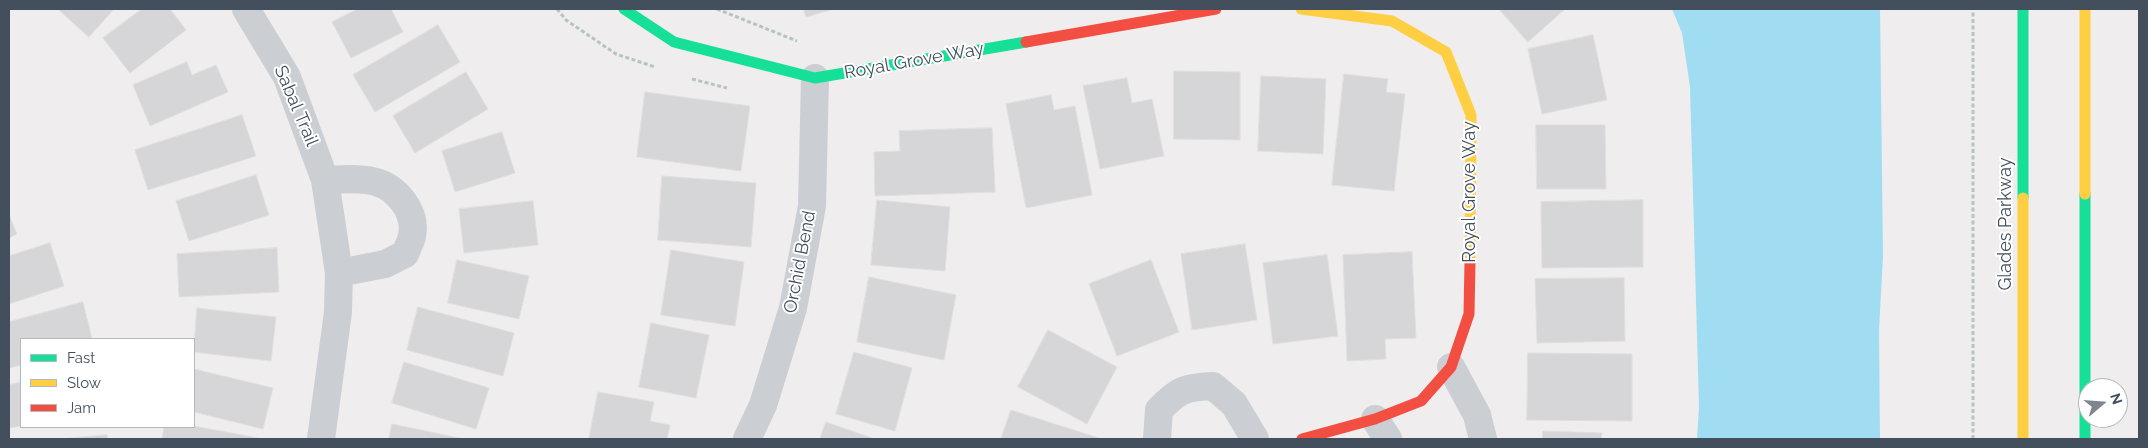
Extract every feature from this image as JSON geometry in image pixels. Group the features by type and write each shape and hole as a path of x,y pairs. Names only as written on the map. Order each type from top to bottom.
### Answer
{"street":[{"name":"Sabal Trail","path":"246,9 287,77 324,180 338,273 338,312 321,439"},
{"name":"Royal Grove Way","path":"624,9 674,42 815,78 1216,9"},
{"name":"Royal Grove Way","path":"1301,9 1392,21 1446,52 1471,115 1469,314 1451,367 1421,401 1381,429 1302,439"},
{"name":"Glades Parkway","path":"2023,9 2023,439"},
{"path":"2085,9 2085,439"},
{"name":"Orchid Bend","path":"747,439 763,405 793,308 812,206 815,78"},
{"path":"324,180 374,181 390,187 403,200 411,219 413,235 405,254 385,264 338,273"},
{"path":"1451,367 1477,415 1483,439"},
{"path":"1157,439 1159,410 1174,395 1193,387 1213,386 1234,404 1255,439"}],"path":[{"path":"716,9 803,43"},
{"path":"1973,9 1973,439"}],"water":[{"path":"1672,9 1880,9 1883,256 1879,330 1880,439 1697,439 1699,407 1690,87 1682,33"}],"building":[{"path":"58,9 114,9 89,37"},
{"path":"142,9 170,9 186,30 130,73 103,38"},
{"path":"358,9 391,9 403,32 351,58 332,22"},
{"path":"804,9 834,9 806,17"},
{"path":"1499,9 1565,9 1528,42"},
{"path":"438,25 460,62 375,112 353,75"},
{"path":"1593,35 1607,100 1542,114 1528,49"},
{"path":"187,62 192,75 216,65 228,92 150,126 133,85"},
{"path":"1174,71 1240,72 1240,140 1174,139"},
{"path":"466,72 488,109 415,153 393,116"},
{"path":"1344,74 1388,79 1386,92 1405,94 1394,191 1332,185"},
{"path":"1261,76 1326,79 1323,154 1258,151"},
{"path":"1127,78 1132,103 1152,99 1164,156 1100,169 1083,86"},
{"path":"645,92 750,106 741,171 637,157"},
{"path":"1051,95 1054,110 1075,106 1092,195 1026,208 1006,104"},
{"path":"242,115 256,156 148,190 135,150"},
{"path":"1536,125 1605,125 1606,189 1537,189"},
{"path":"992,128 995,192 875,196 874,152 900,151 899,131"},
{"path":"502,132 515,173 455,192 442,151"},
{"path":"256,175 269,215 189,241 176,201"},
{"path":"662,176 756,183 751,247 658,240"},
{"path":"877,200 950,207 945,271 871,265"},
{"path":"1643,200 1643,267 1542,268 1541,202"},
{"path":"533,201 538,245 464,253 459,209"},
{"path":"9,215 17,234 9,238"},
{"path":"50,243 64,286 9,304 9,256"},
{"path":"1245,244 1257,320 1192,330 1181,254"},
{"path":"277,248 279,292 179,297 177,254"},
{"path":"671,250 744,262 735,326 661,315"},
{"path":"1412,252 1416,338 1385,339 1386,359 1347,361 1343,255"},
{"path":"1327,255 1338,336 1273,344 1263,263"},
{"path":"457,260 529,276 519,319 448,303"},
{"path":"1151,260 1179,332 1117,356 1089,284"},
{"path":"869,277 956,295 944,360 857,342"},
{"path":"1624,278 1625,341 1537,343 1535,279"},
{"path":"83,302 92,338 20,338 20,365 9,368 9,322"},
{"path":"418,307 514,333 503,376 407,350"},
{"path":"197,308 276,317 271,361 195,352"},
{"path":"651,323 709,335 696,398 639,387"},
{"path":"1048,330 1117,367 1087,424 1018,387"},
{"path":"854,352 912,368 895,431 836,414"},
{"path":"1528,353 1632,354 1632,421 1527,420"},
{"path":"404,362 489,388 476,429 392,403"},
{"path":"195,369 273,388 263,429 195,412"},
{"path":"20,382 20,426 9,428 9,385"},
{"path":"598,392 654,402 650,421 670,425 667,439 589,439"},
{"path":"1011,410 1102,439 1001,439"},
{"path":"826,422 875,439 820,439"},
{"path":"392,424 464,439 389,439"},
{"path":"195,426 263,439 162,439 164,428 195,428"},
{"path":"1543,431 1602,433 1601,439 1543,439"},
{"path":"107,435 108,439 60,439"}],"traffic: fast":[{"path":"624,9 674,42 815,78 1026,42"},
{"path":"2023,9 2023,198"},
{"path":"2085,194 2085,439"}],"traffic: slow":[{"path":"1301,9 1392,21 1446,52 1471,115 1470,262"},
{"path":"2085,9 2085,194"},
{"path":"2023,198 2023,439"}],"traffic: jam":[{"path":"1026,42 1216,9"},
{"path":"1302,439 1375,419 1421,401 1451,367 1469,314 1470,262"}]}
